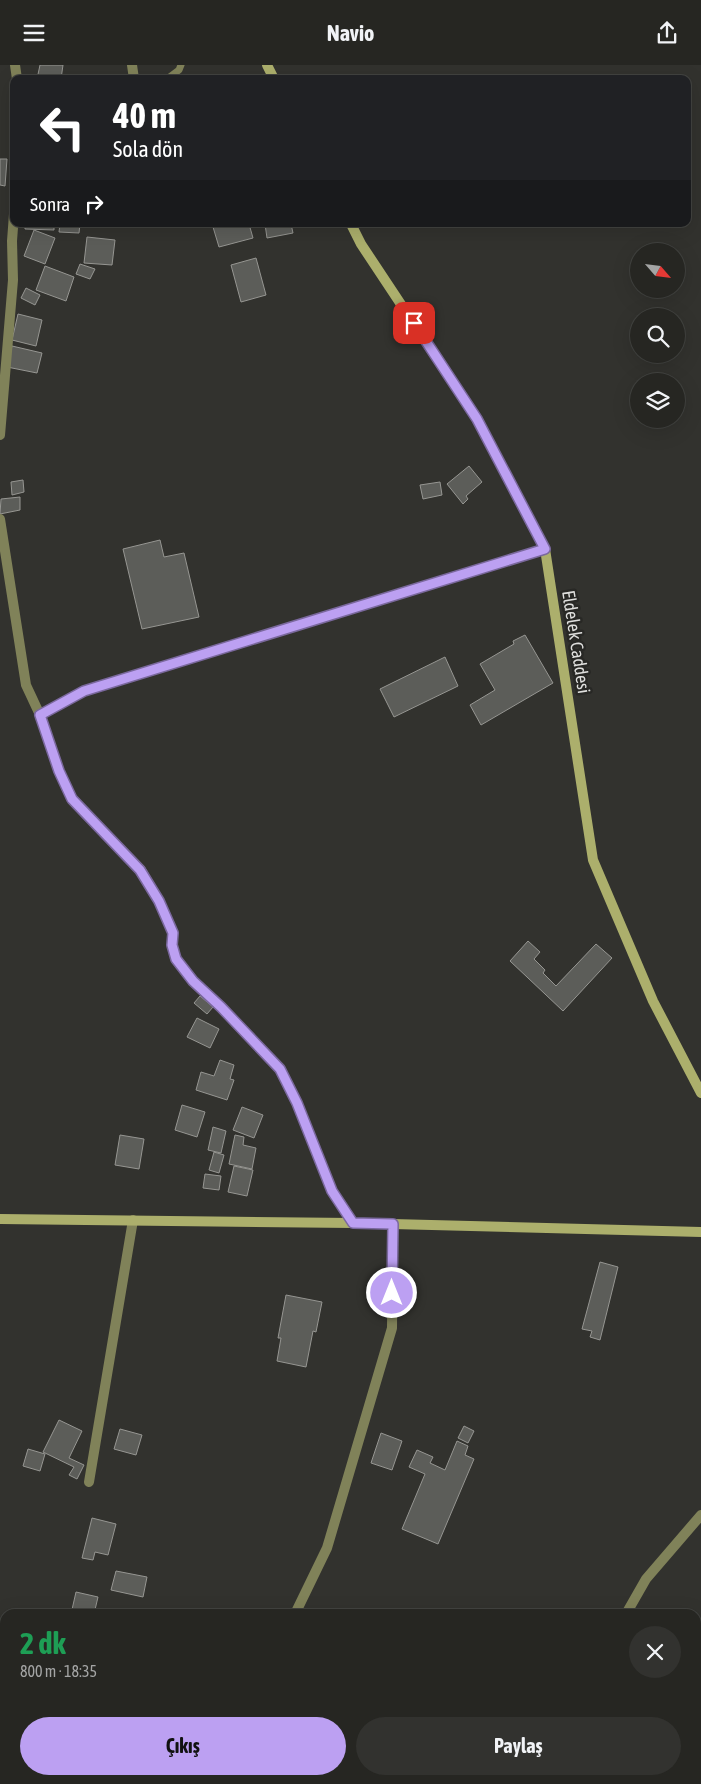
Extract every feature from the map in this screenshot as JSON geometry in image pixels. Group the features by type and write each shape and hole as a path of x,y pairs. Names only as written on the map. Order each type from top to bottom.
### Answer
{"street":[{"path":"0,435 13,280 13,227"},
{"name":"Eldelek Caddesi","path":"352,227 361,244 477,419 545,549 593,860 652,1001 701,1093"},
{"path":"0,519 26,685 40,715 59,771 72,799 140,870 159,901 173,933 172,945 176,959 193,981 221,1007 280,1069 297,1103 332,1191 353,1223"},
{"path":"40,715 84,691 545,549"},
{"path":"0,1219 353,1223 700,1230"},
{"path":"89,1482 133,1220"},
{"path":"297,1609 327,1548 392,1328 393,1224"},
{"path":"629,1609 646,1579 701,1515"}],"lane":[{"path":"172,75 179,70 181,65"}],"building":[{"path":"40,65 63,65 62,75 38,75"},
{"path":"0,159 7,159 5,186 0,185"},
{"path":"25,227 54,227 54,230 25,229"},
{"path":"60,227 80,227 79,233 59,232"},
{"path":"213,227 250,227 253,238 219,247"},
{"path":"265,227 292,227 293,233 267,238"},
{"path":"34,230 55,238 45,264 24,256"},
{"path":"87,237 115,240 112,265 84,263"},
{"path":"256,258 266,295 241,302 231,265"},
{"path":"80,264 95,269 90,279 76,274"},
{"path":"45,266 74,277 66,301 36,290"},
{"path":"26,288 40,295 35,305 21,298"},
{"path":"18,314 42,320 36,346 12,340"},
{"path":"12,346 42,353 37,373 7,367"},
{"path":"469,466 482,482 466,496 468,499 463,504 447,484"},
{"path":"23,480 24,492 12,495 11,482"},
{"path":"440,482 442,495 423,499 420,485"},
{"path":"20,497 20,510 0,514 1,499"},
{"path":"160,540 164,557 184,553 199,617 142,629 123,549"},
{"path":"525,635 553,683 481,725 470,705 495,690 480,664 514,644 513,641"},
{"path":"445,657 458,686 394,717 380,689"},
{"path":"528,941 540,952 534,959 545,970 543,973 556,986 596,944 612,958 563,1011 510,961"},
{"path":"200,996 213,1007 207,1014 194,1003"},
{"path":"197,1018 219,1029 210,1048 187,1037"},
{"path":"220,1060 234,1065 230,1079 234,1080 227,1100 196,1090 201,1072 214,1076"},
{"path":"182,1105 205,1112 197,1137 175,1130"},
{"path":"242,1107 263,1115 254,1138 233,1130"},
{"path":"213,1127 226,1131 221,1153 208,1150"},
{"path":"120,1135 144,1139 139,1169 115,1165"},
{"path":"235,1135 244,1137 243,1145 256,1148 252,1169 229,1164"},
{"path":"214,1152 224,1155 219,1173 209,1170"},
{"path":"234,1166 253,1170 247,1196 228,1192"},
{"path":"205,1174 221,1176 219,1190 203,1188"},
{"path":"600,1262 618,1267 600,1340 590,1337 592,1331 582,1329"},
{"path":"286,1295 322,1302 316,1332 313,1331 306,1367 277,1361 281,1338 278,1338"},
{"path":"59,1420 82,1431 69,1458 84,1465 77,1479 69,1475 74,1467 43,1452"},
{"path":"464,1426 474,1431 468,1443 458,1438"},
{"path":"120,1429 142,1435 136,1455 114,1449"},
{"path":"381,1433 402,1441 392,1470 371,1463"},
{"path":"457,1441 468,1446 465,1455 474,1459 438,1544 402,1529 425,1474 409,1467 417,1450 433,1457 430,1463 445,1470"},
{"path":"28,1449 45,1454 40,1471 23,1466"},
{"path":"92,1518 116,1524 108,1555 95,1552 93,1560 82,1558"},
{"path":"116,1571 147,1577 143,1597 111,1590"},
{"path":"76,1592 98,1597 95,1609 72,1609"}],"route":[{"path":"392,1293 393,1224 353,1223 342,1209 332,1191 297,1103 280,1069 221,1007 193,981 176,959 172,945 173,933 159,901 140,870 72,799 59,771 40,715 84,691 545,549 477,419 414,323"}]}
